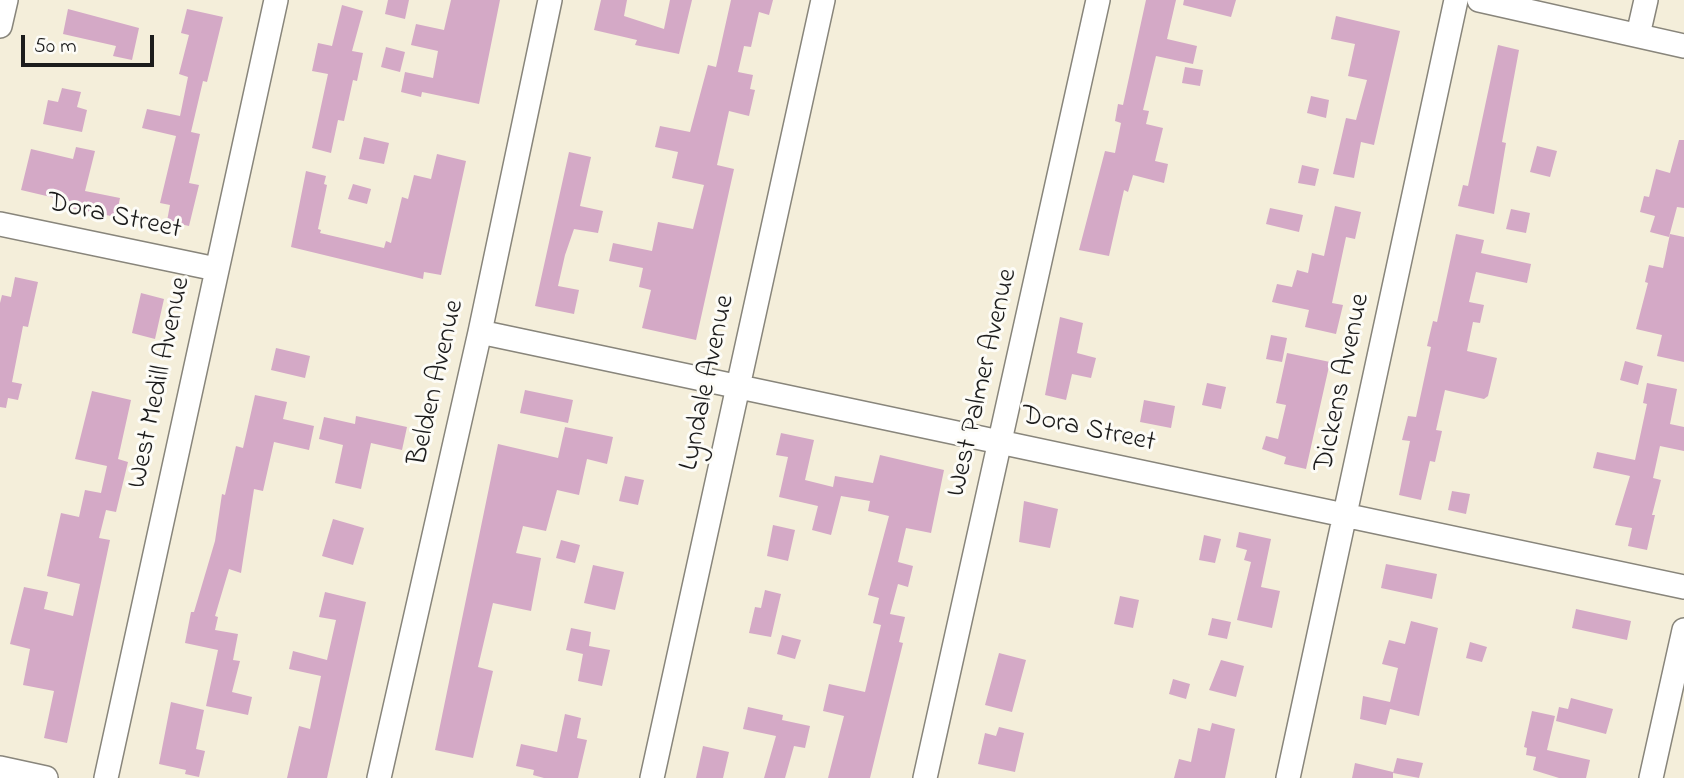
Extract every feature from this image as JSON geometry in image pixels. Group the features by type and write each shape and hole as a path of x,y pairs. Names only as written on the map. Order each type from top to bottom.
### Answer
{"street":[{"path":"0,26 6,0"},
{"name":"West Medill Avenue","path":"106,778 276,0"},
{"name":"Belden Avenue","path":"379,778 480,332 550,0"},
{"name":"Lyndale Avenue","path":"652,778 823,0"},
{"name":"West Palmer Avenue","path":"925,778 1002,443 1098,0"},
{"name":"Dickens Avenue","path":"1288,778 1456,0"},
{"path":"1479,0 1684,46"},
{"path":"1638,36 1646,0"},
{"name":"Dora Street","path":"0,224 216,269"},
{"name":"Dora Street","path":"480,332 1684,587"},
{"path":"1651,778 1684,630"},
{"path":"0,768 46,778"}],"building":[{"path":"388,0 409,0 405,19 385,14"},
{"path":"451,0 500,0 479,104 422,92 421,97 401,92 405,72 433,78 438,51 411,45 416,24 444,30"},
{"path":"601,0 627,0 624,16 664,29 670,0 692,0 679,54 635,45 637,40 594,30"},
{"path":"731,0 773,0 769,15 759,12 751,47 744,46 738,72 753,75 750,89 755,90 749,116 729,111 717,165 734,169 696,340 642,328 651,290 639,287 643,268 609,261 613,243 652,251 658,222 693,229 704,185 672,178 678,152 655,147 660,126 690,132 708,65 716,67"},
{"path":"1146,0 1176,0 1167,39 1197,46 1193,64 1156,56 1143,110 1149,111 1146,124 1163,128 1155,161 1168,164 1164,183 1133,175 1128,192 1124,190 1109,256 1079,250 1105,151 1115,153 1121,123 1115,121 1118,104 1123,105"},
{"path":"1184,0 1236,0 1231,17 1183,5"},
{"path":"342,5 363,11 352,51 363,53 357,81 353,80 344,121 338,120 331,153 312,148 328,74 312,71 318,43 332,46"},
{"path":"68,9 139,28 132,60 113,56 116,46 63,34"},
{"path":"187,9 223,17 207,82 203,81 191,132 200,134 189,183 199,185 189,226 167,221 170,205 160,203 176,136 142,128 147,109 180,116 188,77 179,74 189,35 181,33"},
{"path":"1336,16 1400,31 1374,145 1361,142 1354,178 1333,174 1346,118 1356,120 1367,80 1348,76 1355,44 1331,39"},
{"path":"1498,45 1519,50 1502,142 1506,143 1494,214 1458,206 1463,185 1468,186"},
{"path":"386,47 405,52 400,72 381,67"},
{"path":"1185,67 1203,70 1200,86 1182,83"},
{"path":"62,88 81,92 77,107 87,110 82,132 43,124 48,100 58,102"},
{"path":"1311,96 1329,100 1326,118 1307,113"},
{"path":"364,137 389,143 384,164 359,159"},
{"path":"1679,140 1684,140 1684,208 1677,207 1669,237 1650,232 1655,216 1640,212 1644,196 1649,197 1656,169 1670,173"},
{"path":"1537,146 1557,151 1550,177 1530,172"},
{"path":"76,147 95,151 85,191 120,198 116,217 71,208 72,202 21,190 31,149 73,159"},
{"path":"569,152 591,157 580,206 603,211 598,233 574,229 565,255 558,286 579,290 574,314 535,306"},
{"path":"437,154 466,161 441,275 424,272 423,279 291,247 306,171 326,176 324,184 327,185 318,229 321,230 320,233 384,248 386,241 391,243 402,197 408,199 414,175 431,179"},
{"path":"1302,165 1319,169 1315,186 1298,183"},
{"path":"353,184 371,189 367,204 348,199"},
{"path":"1335,206 1361,212 1355,239 1346,237 1332,303 1343,305 1336,334 1305,327 1309,310 1272,302 1277,284 1292,287 1297,270 1308,273 1312,253 1324,256"},
{"path":"1270,208 1303,215 1299,232 1266,224"},
{"path":"1511,209 1530,213 1526,233 1506,229"},
{"path":"1456,234 1484,240 1481,253 1531,264 1527,283 1476,272 1469,302 1484,305 1480,323 1473,322 1467,351 1497,358 1488,396 1484,399 1445,390 1436,430 1442,431 1435,462 1430,461 1421,500 1399,495 1410,441 1402,440 1408,416 1416,417 1431,347 1427,346 1433,321 1437,322"},
{"path":"1670,234 1684,237 1684,362 1657,356 1662,335 1636,329 1648,283 1645,282 1649,265 1663,268"},
{"path":"15,277 38,282 28,327 23,326 12,382 22,384 18,400 8,398 6,408 0,407 0,303 2,295 11,297"},
{"path":"141,293 164,299 155,339 132,333"},
{"path":"1060,317 1083,323 1077,353 1096,358 1091,378 1072,374 1066,400 1045,395"},
{"path":"1271,335 1287,338 1282,362 1266,359"},
{"path":"276,348 310,356 305,378 271,370"},
{"path":"1287,353 1330,362 1306,469 1284,464 1286,457 1262,449 1266,436 1278,439 1286,405 1276,403"},
{"path":"1625,361 1643,366 1638,385 1620,380"},
{"path":"1207,383 1226,387 1221,409 1202,405"},
{"path":"1647,383 1677,389 1670,424 1684,427 1684,451 1660,446 1653,478 1661,480 1647,550 1628,546 1632,528 1615,525 1630,476 1593,468 1597,452 1635,460 1647,404 1643,403"},
{"path":"525,390 573,400 568,423 520,413"},
{"path":"92,391 131,400 118,459 128,462 116,512 106,510 99,538 110,540 67,743 44,738 54,691 23,685 30,649 10,644 24,587 48,592 44,609 73,616 80,584 47,576 61,513 79,517 85,490 101,493 107,466 75,459"},
{"path":"255,395 287,402 283,419 314,426 309,450 274,442 263,491 254,489 241,573 229,569 215,616 218,617 215,630 238,634 233,660 240,661 232,692 252,697 248,715 206,706 218,650 185,643 191,612 194,612 215,541 222,494 225,495 236,446 243,448"},
{"path":"1144,400 1175,406 1171,428 1140,422"},
{"path":"356,416 407,427 402,450 371,443 361,489 335,483 343,445 319,439 324,417 355,424"},
{"path":"565,427 613,437 607,464 587,459 579,495 557,490 546,531 523,526 516,553 541,558 531,611 493,603 478,667 493,671 473,758 435,750 498,444 558,458"},
{"path":"781,433 814,440 805,480 833,487 835,476 873,483 880,455 944,470 931,533 906,528 898,562 913,566 908,587 898,584 890,614 905,617 899,642 903,643 870,778 828,778 844,716 823,711 829,684 865,692 881,625 873,623 879,598 868,595 889,516 868,511 870,501 841,496 831,535 812,530 818,506 779,497 788,457 776,455"},
{"path":"625,476 644,480 638,505 619,501"},
{"path":"1452,491 1470,494 1466,514 1448,510"},
{"path":"1024,501 1058,509 1050,548 1019,542"},
{"path":"333,519 364,528 353,565 322,556"},
{"path":"773,525 795,530 788,561 767,556"},
{"path":"1239,532 1271,539 1261,587 1280,591 1272,628 1237,620 1251,562 1244,560 1247,550 1236,547"},
{"path":"1204,535 1221,539 1215,563 1199,560"},
{"path":"561,540 580,545 575,563 556,558"},
{"path":"1386,564 1437,574 1432,599 1381,588"},
{"path":"593,565 624,572 615,610 584,603"},
{"path":"765,590 781,594 771,637 749,633 755,607 761,608"},
{"path":"325,592 366,602 327,778 287,778 299,726 310,729 321,676 289,669 293,651 327,660 336,620 319,617"},
{"path":"1120,596 1139,600 1133,628 1114,624"},
{"path":"1576,609 1631,621 1627,640 1572,628"},
{"path":"1212,618 1231,622 1227,639 1208,635"},
{"path":"1411,621 1438,628 1419,716 1390,709 1386,725 1360,719 1363,696 1390,702 1398,668 1382,664 1389,640 1405,644"},
{"path":"571,628 591,632 589,646 610,650 602,686 578,681 583,654 566,650"},
{"path":"782,635 801,640 795,659 777,654"},
{"path":"1470,642 1487,647 1482,662 1466,658"},
{"path":"999,653 1026,660 1012,712 985,705"},
{"path":"1221,660 1244,666 1236,697 1209,690"},
{"path":"1173,679 1190,684 1186,699 1169,694"},
{"path":"1571,698 1613,709 1606,734 1556,721 1559,707 1568,709"},
{"path":"171,702 204,710 196,749 205,751 199,777 185,774 186,770 159,764"},
{"path":"748,707 783,715 782,720 810,726 805,748 794,746 785,778 764,778 776,736 743,729"},
{"path":"1532,711 1555,716 1547,750 1590,760 1586,778 1559,778 1533,770 1536,757 1526,755 1527,748 1524,747"},
{"path":"565,714 581,718 577,738 587,740 578,778 544,778 533,775 534,770 516,766 521,744 557,752"},
{"path":"1212,723 1235,729 1225,778 1174,778 1179,759 1191,762 1198,728 1210,731"},
{"path":"999,727 1024,733 1015,772 978,764 985,733 996,736"},
{"path":"703,746 729,752 723,778 696,778"},
{"path":"1397,758 1423,763 1419,778 1393,773"},
{"path":"1355,763 1393,772 1393,778 1352,778"}]}
